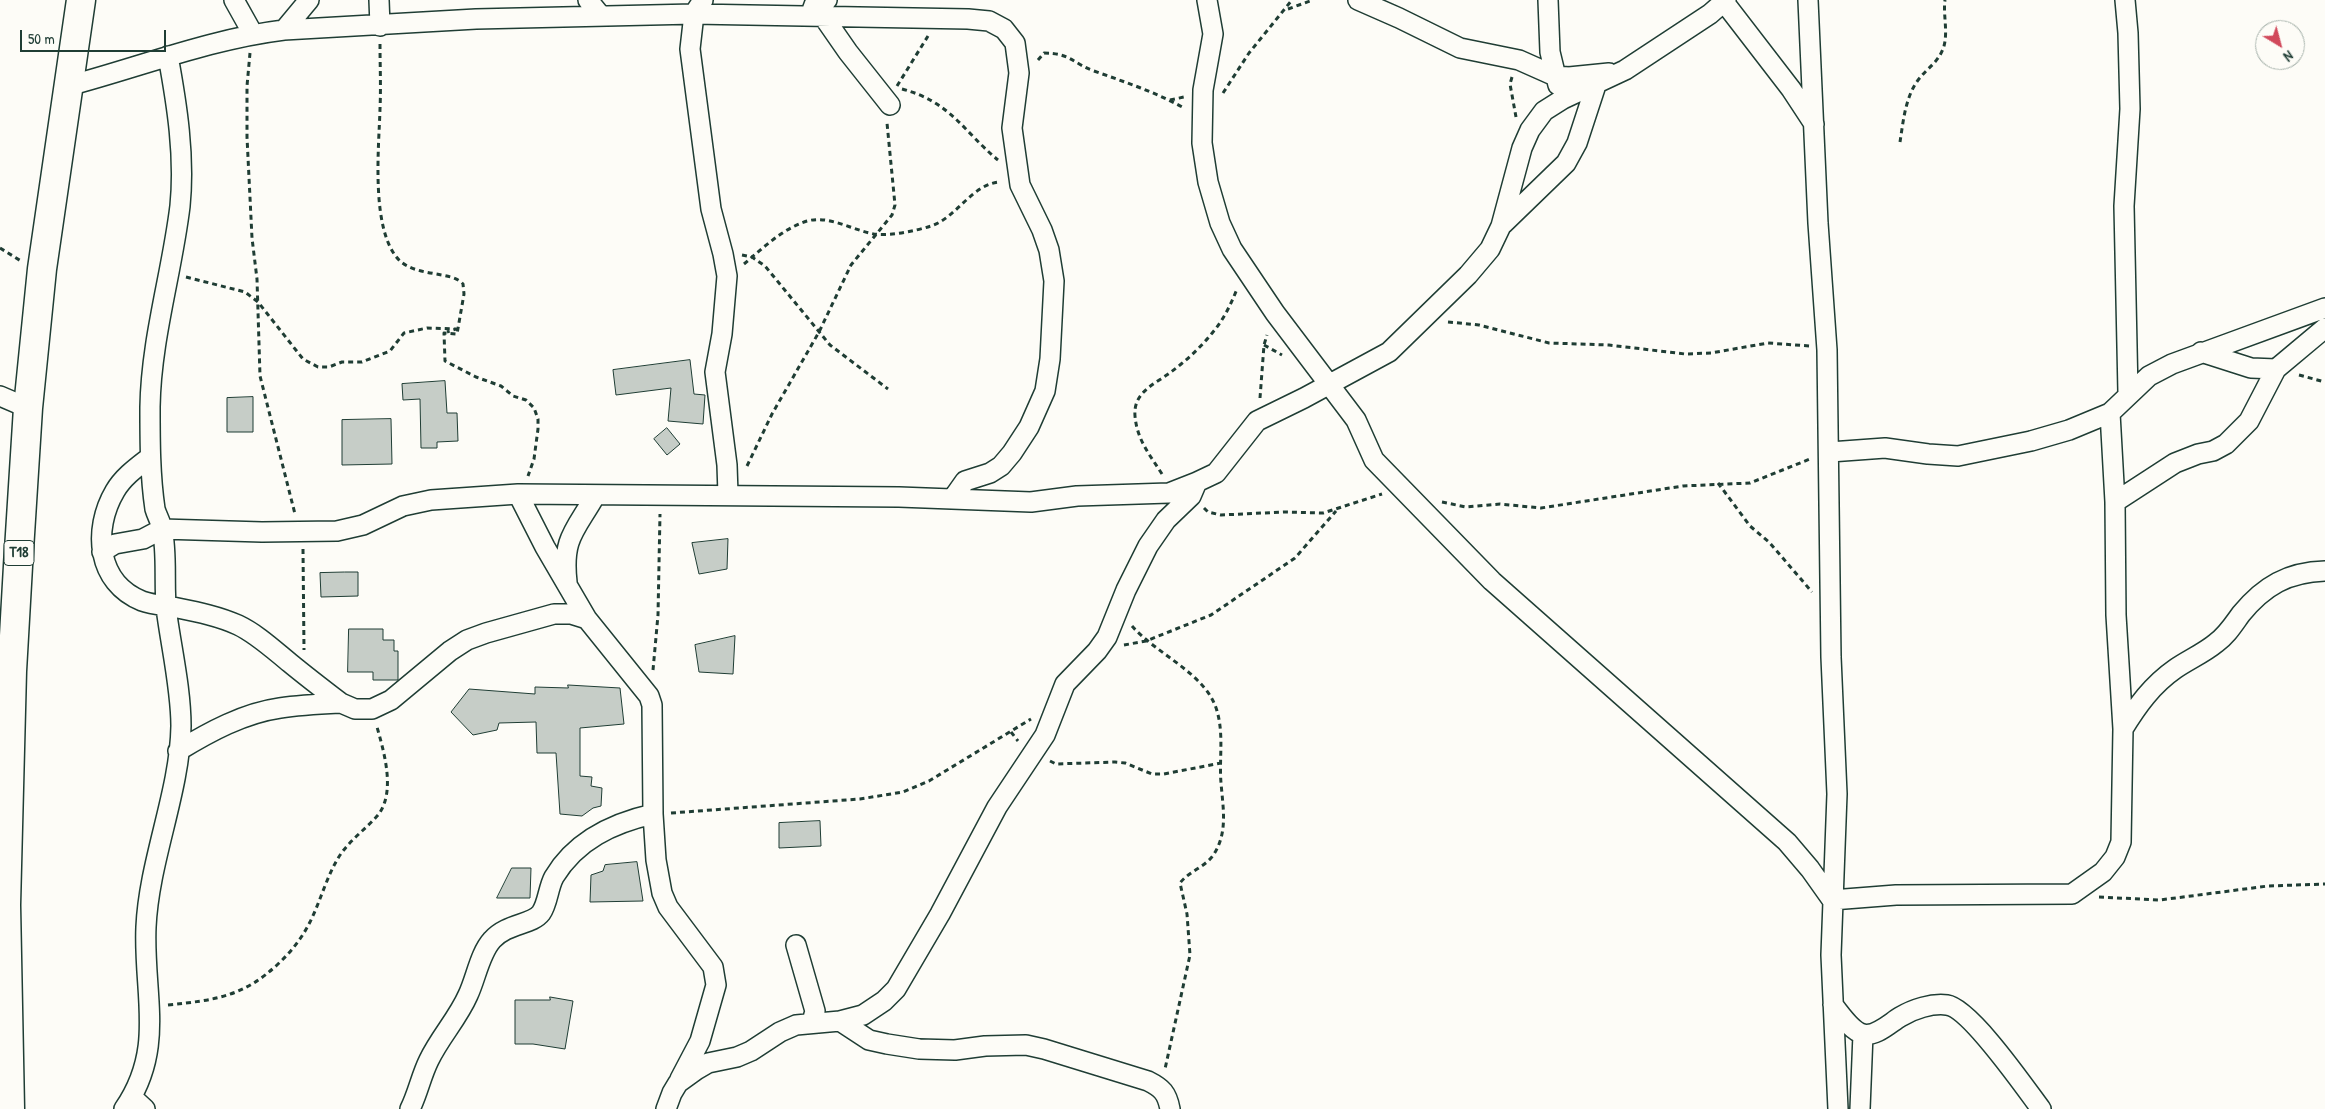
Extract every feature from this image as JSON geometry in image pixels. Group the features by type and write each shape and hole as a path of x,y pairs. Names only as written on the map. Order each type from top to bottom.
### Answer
{"highway":[{"name":"T18","path":"10,1109 6,905 12,671 9,566 42,269 81,0"}],"street":[{"path":"234,0 253,34"},
{"path":"68,86 168,56 253,34 291,16 310,0"},
{"path":"379,0 380,26"},
{"path":"588,0 601,16"},
{"path":"1207,0 1213,34 1203,90 1202,117 1205,164 1212,200 1232,249 1274,313 1356,420 1374,460 1492,581 1787,842 1810,869 1832,900"},
{"path":"1358,0 1460,48 1519,60 1555,76 1569,77 1625,70"},
{"path":"1548,0 1550,52 1555,76 1563,99"},
{"path":"1808,0 1827,350 1830,452 1831,616 1837,794 1832,900 1832,1005 1838,1109"},
{"path":"2125,0 2130,109 2124,206 2128,393"},
{"path":"678,1083 708,1063 737,1057 788,1028 812,1022 840,1021 863,1015 896,989 908,972 998,807 1035,752 1052,720 1065,684 1098,651 1148,546 1166,520 1194,489 1216,473 1228,460 1250,429 1269,414 1304,398 1389,352 1422,322 1474,269 1490,249 1501,226 1522,148 1536,120 1544,111 1563,99 1625,70 1710,14 1725,1 1814,124"},
{"path":"291,16 380,26 476,19 601,16 698,7 820,11 988,21 1004,29 1015,43 1018,73 1012,128 1018,176 1049,250 1054,281 1050,359 1045,391 1029,427 1001,466 990,473 965,481 953,498"},
{"path":"698,7 690,49 692,72 711,209 727,276 722,334 716,372 729,494"},
{"path":"820,11 848,52 890,105"},
{"path":"134,1105 150,1043 151,1008 146,926 150,895 178,751 180,710 166,606 162,529 156,512 150,457 150,403 154,352 170,274 180,202 180,165 175,97 168,56"},
{"path":"1501,226 1566,163 1577,143 1596,85"},
{"path":"1830,452 1885,448 1958,456 2030,441 2069,430 2110,413 2128,393 2148,376 2201,352 2325,308"},
{"path":"2115,502 2175,463 2198,454 2213,451 2226,444 2249,421 2276,370 2325,328"},
{"path":"2201,352 2250,368 2276,370"},
{"path":"0,396 28,408"},
{"path":"1832,900 1896,895 2072,894 2103,872 2115,857 2121,842 2123,729 2116,614 2115,502 2110,413"},
{"path":"150,457 132,471 114,492 107,509 102,532 102,552 106,568 128,593 143,601 204,614 238,625 265,642 302,673 341,702 354,709 372,709 391,700 450,650 467,640 554,614 571,614 587,619"},
{"path":"102,552 115,544 143,539 162,529 337,531 363,525 403,506 431,500 518,494 595,496 729,494 953,498 1031,502 1077,496 1169,493 1194,489"},
{"path":"518,494 545,547 587,619 649,696 652,705 653,814 656,860 662,893 668,908 713,967 716,985 700,1041 672,1093 666,1109"},
{"path":"554,614 564,599 568,584 566,552 569,540 595,496"},
{"path":"2123,729 2139,704 2158,682 2216,644 2264,590 2286,577 2302,572 2325,571"},
{"path":"178,751 208,733 247,717 279,708 341,702"},
{"path":"410,1109 418,1093 429,1060 468,997 491,940 513,925 538,916 543,911 554,878 575,852 592,837 626,820 653,814"},
{"path":"796,945 815,1011 812,1022"},
{"path":"1832,1005 1856,1030 1863,1034 1880,1030 1901,1016 1922,1007 1948,1005 1961,1010 2041,1109"},
{"path":"840,1021 869,1040 919,1049 955,1050 1013,1044 1044,1049 1148,1081 1162,1088 1168,1097 1170,1109"},
{"path":"1860,1109 1863,1034"}],"path":[{"path":"1220,102 1233,76 1249,53 1292,0"},
{"path":"1286,9 1314,0"},
{"path":"1900,142 1910,97 1915,84 1940,58 1944,46 1946,36 1945,0"},
{"path":"727,276 793,227 812,220 828,220 878,234 937,224 985,186 1004,182 1018,176 997,159 954,116 929,98 897,87 939,19"},
{"path":"380,26 378,173 380,208 388,239 399,260 420,272 453,278 463,284 464,294 457,334 444,333"},
{"path":"253,34 247,86 247,137 258,302 260,376 294,512 303,532 302,673"},
{"path":"1018,73 1032,72 1041,55 1062,55 1072,58 1088,68 1152,92 1202,117"},
{"path":"1519,60 1510,84 1522,148"},
{"path":"729,494 749,462 772,414 819,332 851,265 892,215 895,206 886,127 890,105"},
{"path":"752,257 774,274 819,332 843,356 888,389"},
{"path":"1169,493 1161,473 1142,445 1135,415 1136,402 1152,383 1172,372 1213,332 1228,309 1244,267"},
{"path":"170,274 245,292 258,302 303,359 318,367 329,367 342,362 362,362 390,351 404,333 427,328 456,329 444,333"},
{"path":"1250,429 1260,409 1264,345 1274,313"},
{"path":"1422,322 1468,322 1549,343 1609,346 1685,354 1711,353 1768,343 1798,344 1827,350"},
{"path":"444,333 445,361 476,377 501,386 513,396 526,400 534,408 538,419 534,459 526,482 518,494"},
{"path":"1194,489 1208,512 1221,515 1284,512 1323,513 1336,510 1352,502 1379,495 1407,492 1456,507 1500,504 1520,508 1540,508 1683,486 1750,483 1830,452"},
{"path":"1718,483 1750,526 1776,550 1831,616"},
{"path":"649,696 657,638 661,494"},
{"path":"1098,651 1146,641 1211,615 1303,551 1336,510"},
{"path":"1118,610 1146,641 1202,685 1217,710 1222,744 1221,780 1224,818 1219,844 1214,856 1191,872 1180,883 1187,914 1190,955 1162,1088"},
{"path":"151,1008 222,998 246,989 262,979 293,949 310,922 338,859 379,813 385,800 387,781 383,748 372,709"},
{"path":"653,814 860,799 903,792 929,781 1034,717"},
{"path":"1011,732 1029,752 1035,752 1056,764 1115,762 1125,763 1152,774 1164,774 1221,763"},
{"path":"2072,894 2108,898 2160,900 2268,886 2325,884"}],"building":[{"path":"690,360 694,394 705,395 703,424 668,421 671,388 616,395 613,370"},
{"path":"445,381 447,413 457,413 458,441 437,442 437,448 421,448 420,399 403,400 402,384"},
{"path":"253,397 253,432 227,432 227,398"},
{"path":"391,419 392,464 342,465 342,420"},
{"path":"667,428 680,444 667,455 654,439"},
{"path":"728,539 727,569 699,574 692,543"},
{"path":"358,572 358,596 321,597 320,573"},
{"path":"349,629 383,629 383,640 394,640 394,651 398,651 398,680 373,680 373,672 348,672"},
{"path":"735,636 733,674 699,672 695,645"},
{"path":"568,685 620,688 624,724 580,728 580,776 592,777 591,786 602,788 601,806 593,808 582,816 560,814 556,753 537,753 536,722 499,723 497,730 473,735 451,712 469,689 535,694 535,687 568,688"},
{"path":"820,821 821,846 779,848 779,823"},
{"path":"637,862 643,901 590,902 591,875 603,871 605,865"},
{"path":"512,868 531,868 530,898 497,898"},
{"path":"550,997 573,1001 565,1049 533,1044 515,1044 515,1000 550,1000"}]}
